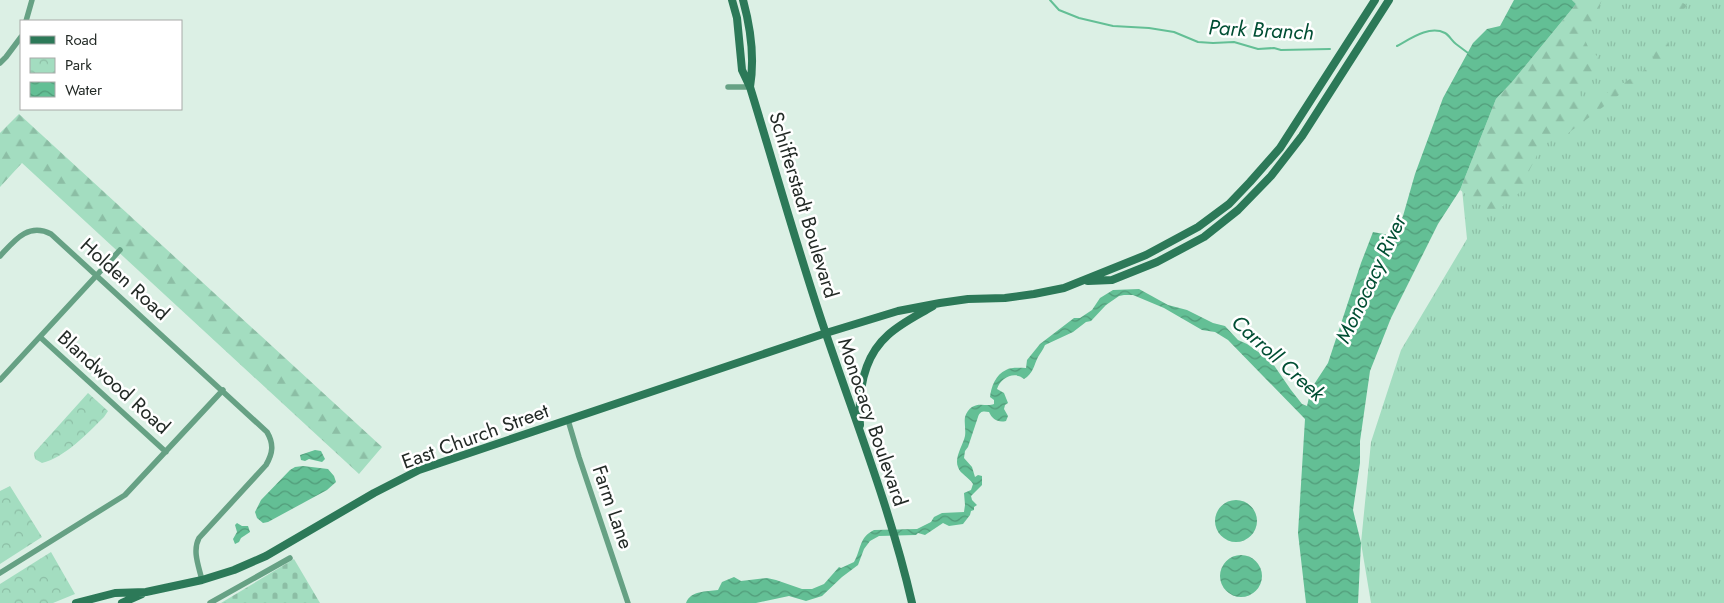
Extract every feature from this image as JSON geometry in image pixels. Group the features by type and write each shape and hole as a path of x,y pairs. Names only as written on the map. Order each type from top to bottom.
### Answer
{"main road":[{"name":"Schifferstadt Boulevard","path":"732,0 737,18 742,70 750,87 826,333"},
{"name":"Schifferstadt Boulevard","path":"743,0 751,28 753,69 750,87"},
{"name":"Monocacy Boulevard","path":"912,603 906,575 882,497 826,333 898,311 940,302 1034,294 1064,288 1146,255 1198,227 1229,204 1280,148 1375,0"},
{"name":"Monocacy Boulevard","path":"1084,281 1112,280 1157,262 1204,237 1238,210 1271,176 1302,136 1389,0"},
{"path":"860,434 862,380 873,354 887,336 940,302"},
{"name":"East Church Street","path":"76,603 115,593 146,592 220,576 266,556 382,488 419,470 826,333"},
{"name":"East Church Street","path":"122,603 146,592"}],"street":[{"path":"26,20 32,0"},
{"path":"0,63 20,38"},
{"path":"728,87 750,87"},
{"name":"Holden Road","path":"0,256 22,234 32,230 42,230 56,238 267,432 272,444 272,452 266,465 199,538 196,550 202,580"},
{"path":"0,380 120,250"},
{"name":"Blandwood Road","path":"40,337 166,452"},
{"path":"0,573 125,495 223,390"},
{"name":"Farm Lane","path":"568,420 628,603"},
{"path":"210,603 290,558"}],"green space":[{"path":"1572,0 1602,0 1585,40 1589,49 1597,56 1598,62 1595,72 1581,86 1581,97 1587,105 1650,67 1653,59 1649,51 1654,37 1661,36 1667,38 1669,45 1663,52 1659,69 1651,71 1567,134 1542,145 1527,175 1525,188 1493,214 1460,190 1496,99 1576,4"},
{"path":"1573,0 1724,0 1724,603 1371,603 1361,543 1371,442 1401,350 1467,239 1462,189 1577,4"},
{"path":"1664,0 1676,0 1687,5 1681,13 1665,14 1662,8"},
{"path":"19,114 382,447 359,474 22,163 0,187 0,133"},
{"path":"88,393 108,411 104,417 59,456 42,463 35,459 34,453"},
{"path":"10,486 42,537 0,564 0,491"},
{"path":"51,552 75,594 53,603 0,603 0,584"},
{"path":"294,559 320,603 221,603"}],"water":[{"name":"Monocacy River","path":"1514,0 1572,0 1576,4 1496,99 1460,190 1438,224 1391,318 1370,371 1353,510 1361,543 1358,603 1306,603 1298,533 1305,419 1228,340 1215,332 1202,330 1164,308 1133,295 1124,295 1119,296 1106,305 1091,321 1045,345 1027,377 1024,379 1013,375 1009,376 999,385 997,389 1004,393 1008,403 1004,409 1008,416 1006,421 998,421 989,412 982,412 979,415 964,458 972,467 975,477 978,475 982,476 982,485 971,496 977,505 963,524 949,526 943,523 925,535 918,533 916,535 879,536 870,541 864,549 858,565 822,596 806,601 789,596 756,603 686,603 695,594 718,590 722,582 734,577 741,581 767,578 802,589 812,589 824,584 839,567 841,568 854,562 863,540 874,530 917,529 931,522 934,517 942,513 964,512 964,493 971,490 973,484 959,469 957,460 965,436 965,417 968,411 975,406 994,404 994,400 990,397 993,385 999,374 1010,368 1026,368 1027,360 1040,344 1074,318 1080,318 1092,310 1100,298 1113,290 1139,289 1168,305 1187,310 1213,323 1225,326 1238,340 1271,361 1302,404 1307,406 1311,389 1328,363 1373,232 1394,236 1403,216 1415,174 1443,98 1473,43 1487,29 1500,26"},
{"path":"315,450 321,451 325,459 322,462 309,459 301,460 300,455"},
{"path":"303,466 328,469 336,482 327,490 263,523 257,518 255,512 261,500 290,470"},
{"path":"1240,500 1248,503 1254,509 1257,521 1254,533 1248,539 1232,542 1224,539 1218,533 1215,517 1218,509 1224,503"},
{"path":"237,523 242,526 248,526 250,532 235,544 233,539 237,532 235,525"},
{"path":"1245,555 1253,558 1259,564 1262,576 1259,588 1253,594 1237,597 1229,594 1223,588 1220,572 1223,564 1229,558"}],"waterway":[{"name":"Park Branch","path":"1050,0 1059,10 1079,18 1113,26 1149,28 1174,32 1198,42 1234,42 1258,49 1330,49"},
{"name":"Park Branch","path":"1397,46 1420,34 1439,31 1446,34 1468,53"}],"water label":[{"name":"Carroll Creek","path":"1278,358"}]}
